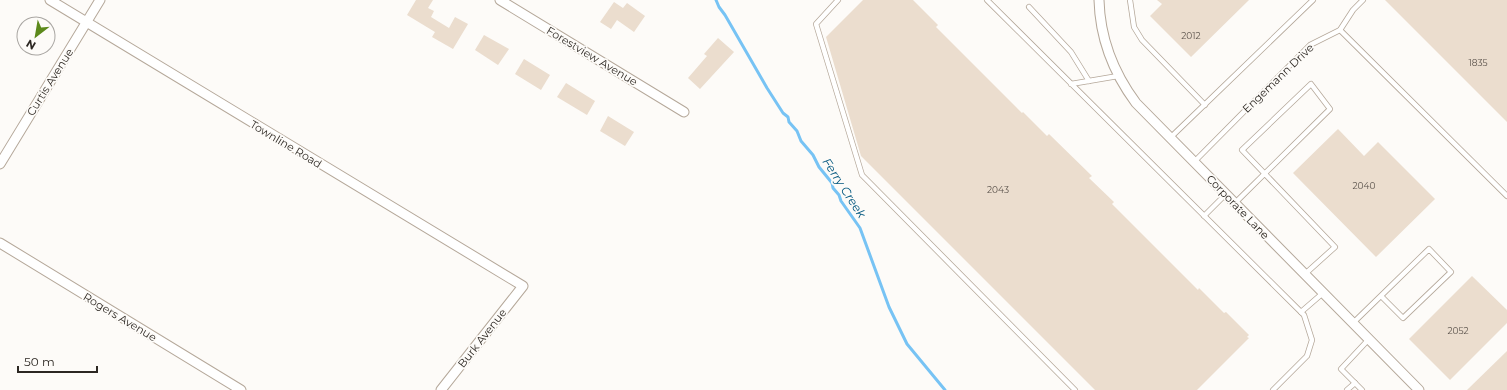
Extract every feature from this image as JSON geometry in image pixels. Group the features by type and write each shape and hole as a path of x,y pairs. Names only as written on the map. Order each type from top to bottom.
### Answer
{"street":[{"name":"Townline Road","path":"50,0 522,286"},
{"name":"Curtis Avenue","path":"0,164 100,0"},
{"name":"Forestview Avenue","path":"500,0 684,112"},
{"name":"Corporate Lane","path":"1099,0 1099,14 1104,42 1118,76 1136,103 1419,390"},
{"name":"Rogers Avenue","path":"0,243 241,390"},
{"name":"Burk Avenue","path":"442,390 522,286"}],"lane":[{"path":"838,0 816,24 862,175 1075,390"},
{"path":"987,0 1304,315 1312,340 1307,356 1273,390"},
{"path":"1130,0 1134,27 1142,40 1205,105"},
{"path":"1170,138 1313,0"},
{"path":"1363,0 1353,10 1340,30 1507,196"},
{"path":"1029,7 1071,52 1089,81"},
{"name":"Engemann Drive","path":"1194,162 1310,45 1340,30"},
{"path":"1071,84 1118,76"},
{"path":"1234,203 1265,173 1330,109 1311,84 1242,150 1265,173 1335,247 1305,274"},
{"path":"1204,216 1226,194"},
{"path":"1353,323 1429,250 1450,272 1403,318 1382,296"},
{"path":"1301,312 1323,292"},
{"path":"1362,390 1341,369 1369,339"},
{"path":"1348,390 1354,383"}],"building":[{"path":"416,0 433,0 428,8 434,11 431,17 449,28 455,17 468,24 453,49 432,37 435,32 407,15"},
{"path":"863,0 913,0 938,25 936,27 1022,113 1023,112 1047,136 1049,134 1092,176 1089,178 1114,202 1112,204 1198,290 1199,288 1249,335 1247,337 1249,338 1197,390 1095,390 861,156 826,37"},
{"path":"1157,0 1249,0 1191,57 1150,16 1162,4"},
{"path":"1385,0 1507,0 1507,122"},
{"path":"614,2 623,8 627,3 645,16 634,32 617,20 611,29 600,22"},
{"path":"484,35 509,49 498,65 475,50"},
{"path":"718,38 734,52 700,89 688,78 707,56 704,54"},
{"path":"524,59 550,75 541,90 515,74"},
{"path":"566,83 595,101 587,115 557,97"},
{"path":"608,116 634,132 625,146 600,131"},
{"path":"1338,129 1364,156 1378,142 1435,199 1376,257 1293,173"},
{"path":"1472,276 1507,310 1507,323 1450,380 1409,339"},
{"path":"1507,351 1507,390 1467,390"}],"waterway":[{"name":"Ferry Creek","path":"716,0 767,88 783,113 788,117 789,122 797,131 801,141 813,155 819,167 832,183 833,188 839,195 841,201 860,228 889,307 907,344 945,390"}]}
